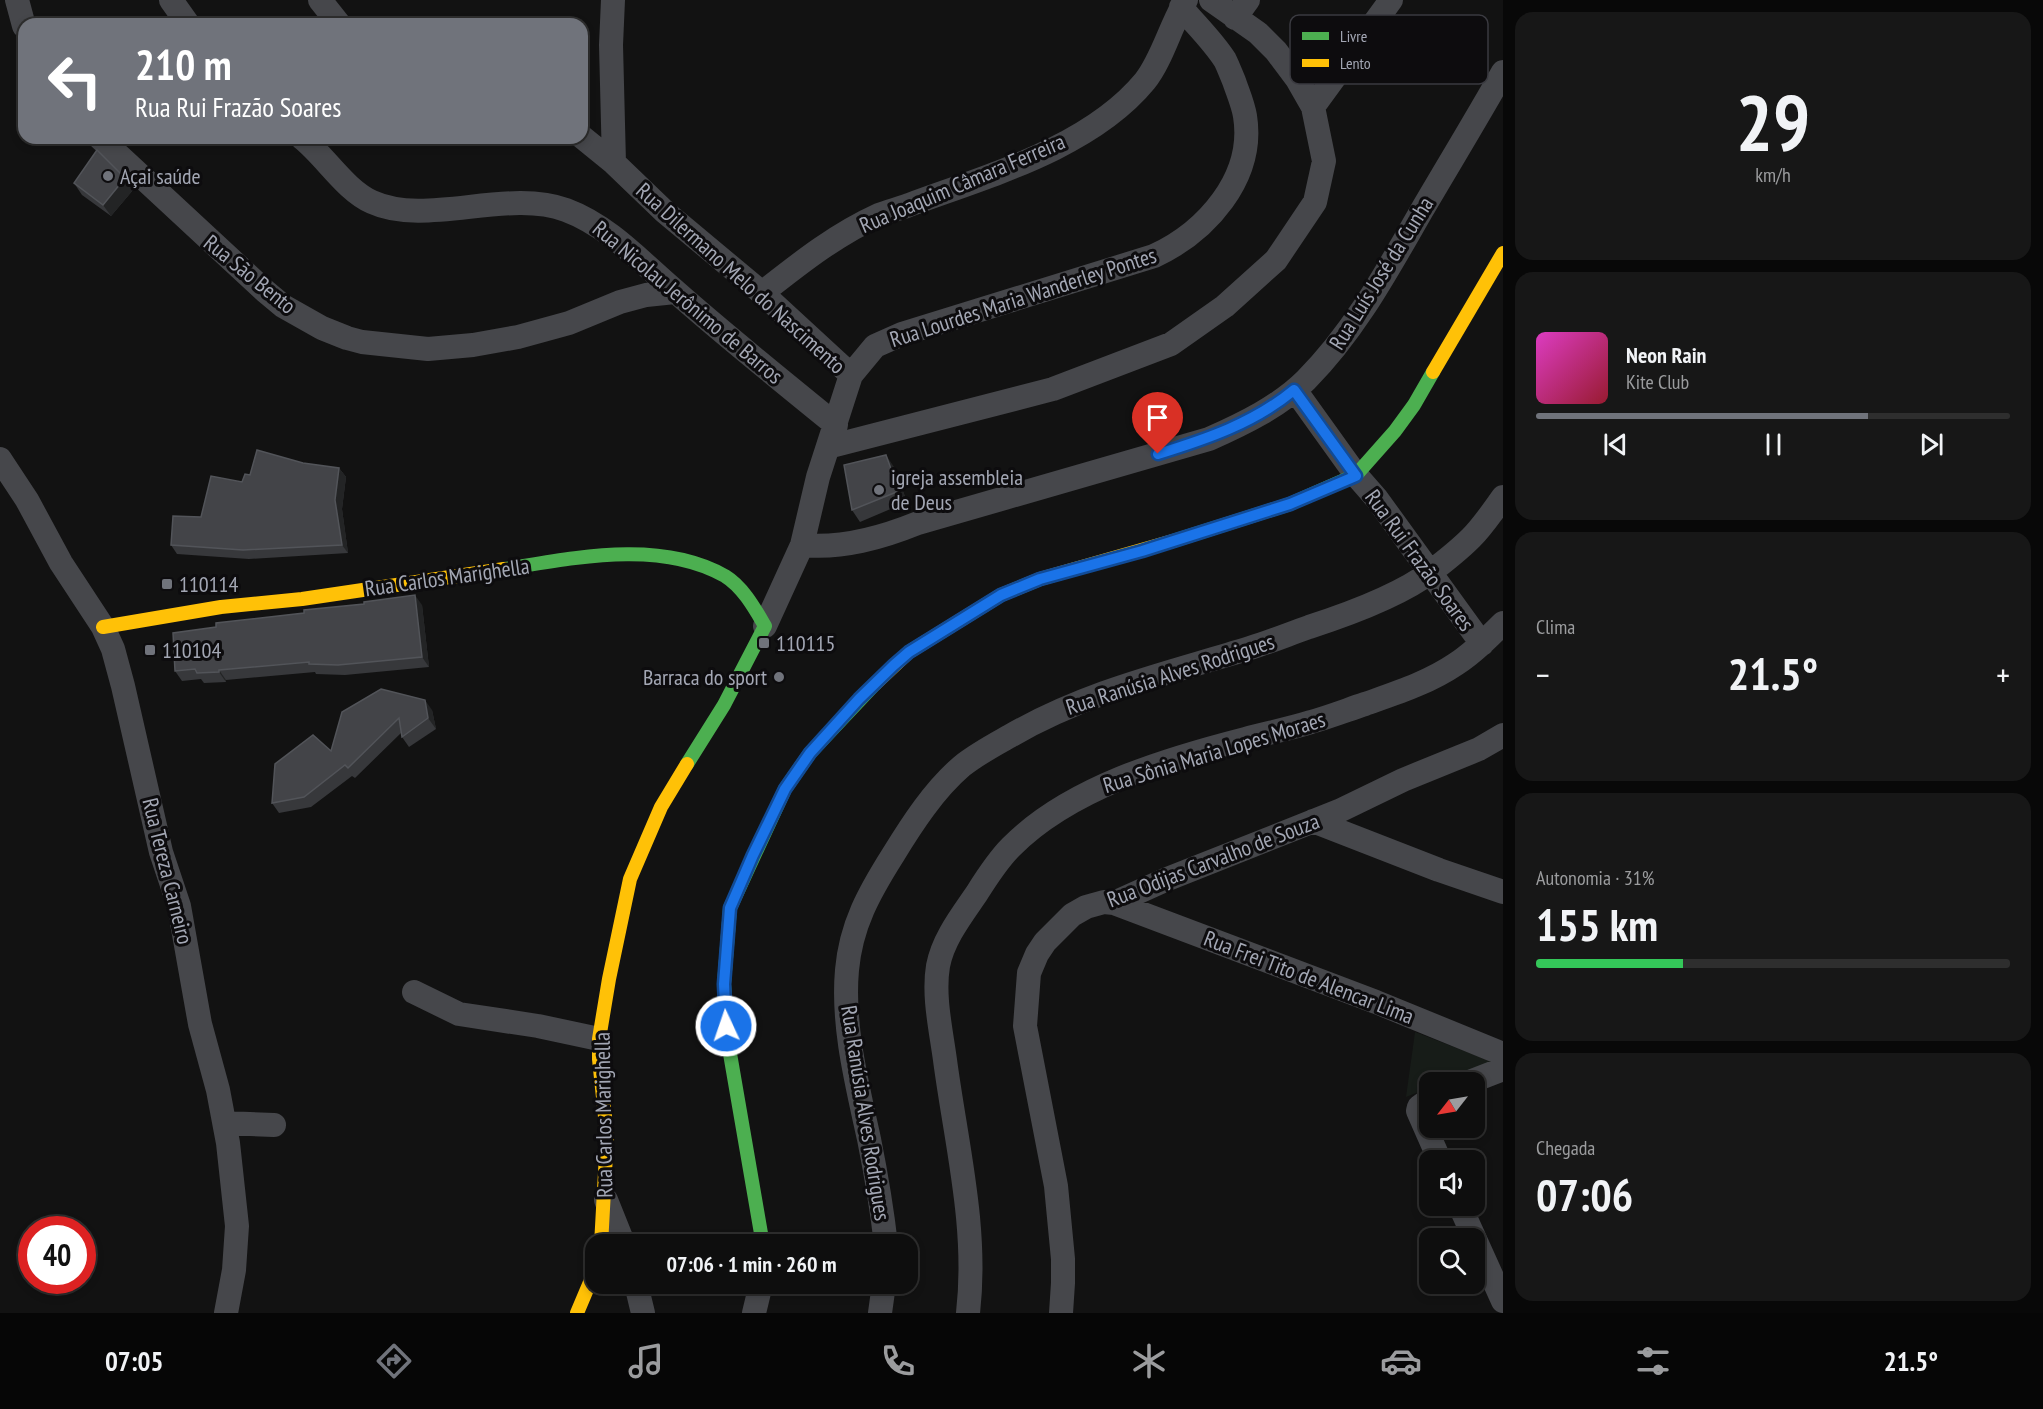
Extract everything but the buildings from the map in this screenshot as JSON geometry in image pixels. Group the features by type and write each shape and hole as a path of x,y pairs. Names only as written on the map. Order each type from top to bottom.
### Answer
{"street":[{"path":"17,0 22,18"},
{"path":"171,0 184,18"},
{"path":"320,0 334,18"},
{"path":"613,0 611,45 614,163"},
{"path":"1211,0 1242,9 1258,33 1290,70"},
{"path":"1380,15 1391,0"},
{"name":"Rua Joaquim Câmara Ferreira","path":"762,293 822,247 880,215 995,173 1058,146 1086,131 1117,108 1147,79 1183,4"},
{"name":"Rua Lourdes Maria Wanderley Pontes","path":"851,375 875,346 889,339 1154,256 1175,246 1213,214 1240,168 1245,142 1245,117 1225,60 1183,4"},
{"name":"Rua Luís José da Cunha","path":"802,545 819,547 842,545 897,532 918,523 1209,439 1233,429 1283,399 1341,342 1369,300 1503,72"},
{"path":"832,436 1053,389 1171,344 1225,306 1276,260 1315,202 1324,161 1313,107 1300,84"},
{"path":"1313,107 1330,84"},
{"name":"Rua Dilermano Melo do Nascimento","path":"588,142 614,163 665,212 762,293 851,375 818,477 802,545 782,589"},
{"name":"Rua São Bento","path":"106,144 283,306 322,328 362,342 428,349 473,345 569,323 620,302 646,295 675,292"},
{"name":"Rua Nicolau Jerônimo de Barros","path":"308,144 334,172 371,202 392,208 417,210 505,203 543,204 586,218 605,230 675,292 832,436"},
{"path":"761,1234 758,1204 728,1042 724,984 728,923 730,908 767,826 785,789 810,753 866,692 909,652 1001,595 1040,579 1142,551 1290,504 1356,476 1414,405 1503,253"},
{"name":"Rua Rui Frazão Soares","path":"1294,390 1356,476 1377,499 1482,644"},
{"name":"Rua Tereza Carneiro","path":"0,459 27,501 61,563 103,627 113,650 123,686 161,852 179,906 200,1024 225,1123 237,1226 234,1270 226,1313"},
{"name":"Rua Ranúsia Alves Rodrigues","path":"884,1234 877,1180 851,1046 846,998 847,968 854,927 878,880 901,842 943,784 977,756 1077,701 1249,648 1362,608 1430,573 1472,537 1503,497"},
{"name":"Rua Carlos Marighella","path":"103,627 221,607 302,599 564,560 622,555 662,557 694,563 727,577 749,599 765,626"},
{"name":"Rua Carlos Marighella","path":"602,1234 607,1136 599,1039 630,879 661,807 724,705 782,589"},
{"name":"Rua Sônia Maria Lopes Moraes","path":"968,1313 970,1248 967,1201 943,1046 938,979 939,965 946,944 989,874 1010,848 1032,828 1090,791 1181,757 1310,723 1419,684 1455,665 1503,624"},
{"name":"Rua Odijas Carvalho de Souza","path":"1060,1313 1063,1259 1056,1186 1025,1026 1028,984 1037,954 1054,931 1086,907 1104,902 1114,903 1165,880 1339,811 1403,780 1479,749 1503,735"},
{"path":"1313,821 1503,892"},
{"name":"Rua Frei Tito de Alencar Lima","path":"1114,903 1376,1002 1503,1054"},
{"path":"414,992 459,1014 538,1026 599,1039"},
{"path":"1485,1076 1503,1069"},
{"path":"225,1123 274,1125"},
{"path":"605,1199 619,1234"},
{"path":"1465,1216 1503,1301"},
{"path":"577,1313 585,1294"},
{"path":"638,1294 643,1313"},
{"path":"754,1313 759,1294"},
{"path":"880,1313 883,1294"}],"shaded area":[{"path":"1415,1032 1493,1062 1468,1072 1419,1072 1419,1092 1406,1097"}],"traffic: fast":[{"path":"1173,541 1290,504 1356,475 1395,431 1414,405 1433,372"},
{"path":"504,569 616,554 645,555 673,558 700,565 725,576 737,586 765,626 724,705 687,764"},
{"path":"761,1234 728,1042 724,984 730,908 785,789 810,753 875,684"}],"traffic: slow":[{"path":"1433,372 1503,253"},
{"path":"875,684 909,652 1001,595 1040,579 1173,541"},
{"path":"103,627 221,607 302,599 504,569"},
{"path":"602,1234 607,1136 599,1039 609,979 630,879 661,807 687,764"},
{"path":"577,1313 585,1294"}],"place":[{"name":"Açai saúde","path":"108,176"},
{"name":"igreja assembleia de Deus","path":"879,490"},
{"name":"110114","path":"167,584"},
{"name":"110115","path":"764,643"},
{"name":"110104","path":"150,650"},
{"name":"Barraca do sport","path":"779,677"}],"route":[{"path":"726,1026 724,984 730,908 753,855 785,789 810,753 879,678 909,652 1001,595 1040,579 1142,551 1290,504 1356,476 1294,390 1233,429 1209,439 1158,454"}]}
